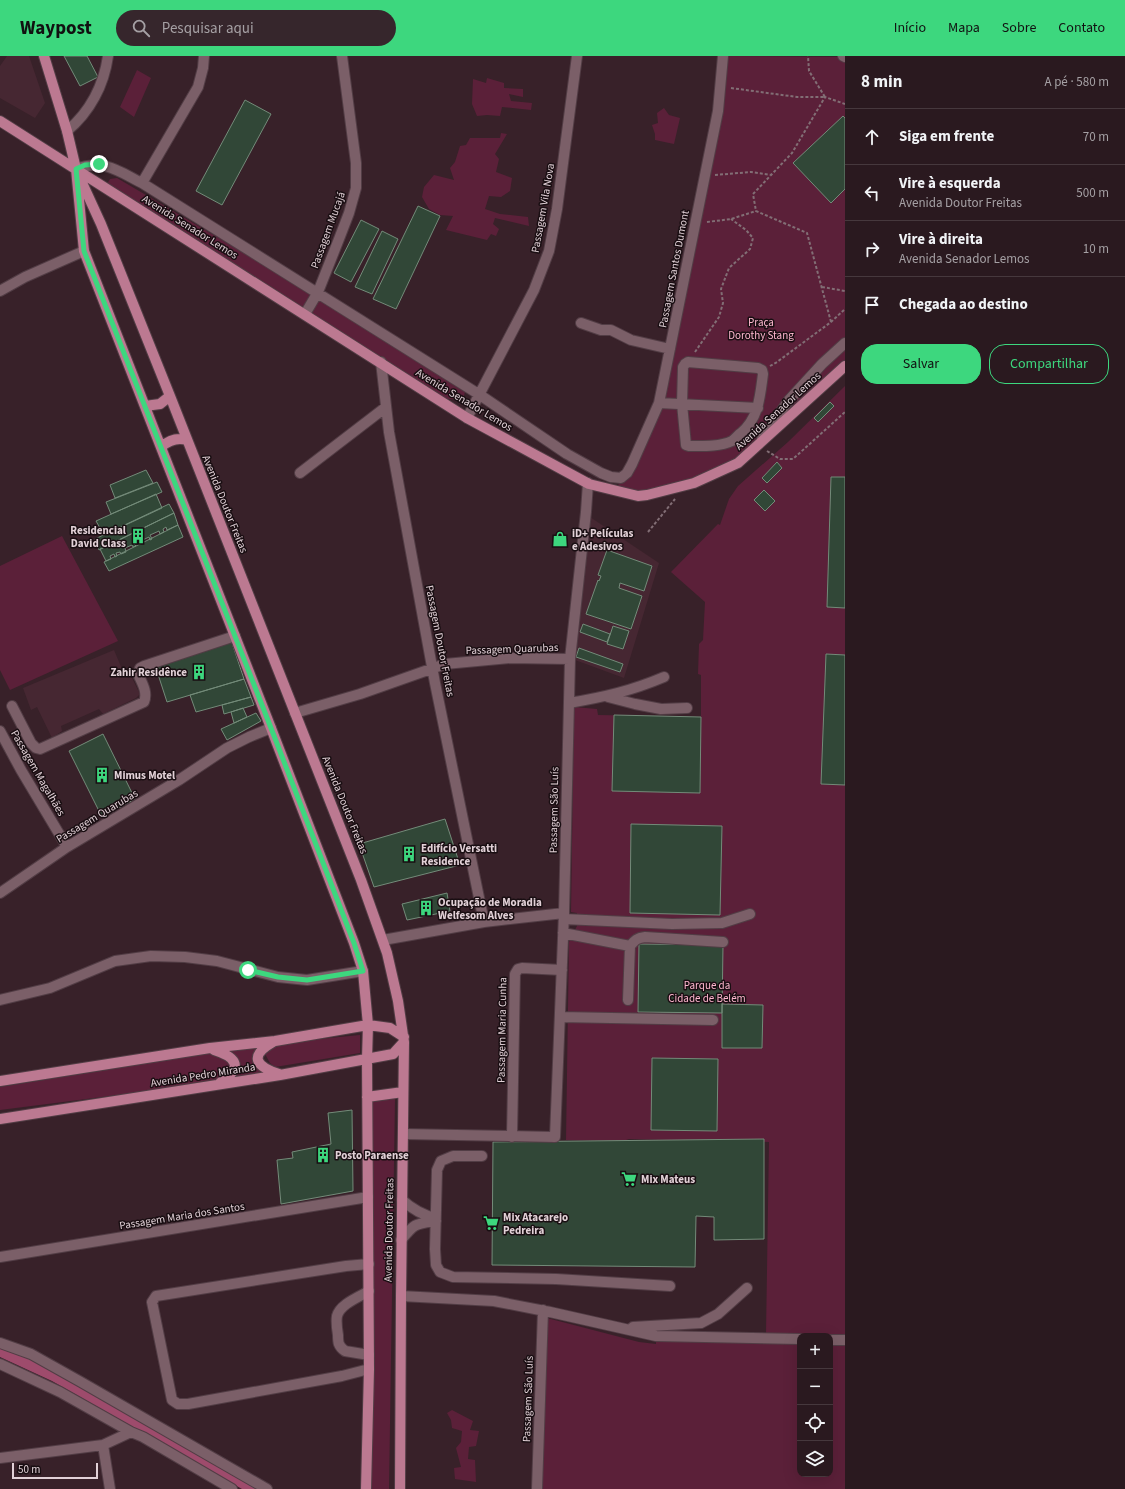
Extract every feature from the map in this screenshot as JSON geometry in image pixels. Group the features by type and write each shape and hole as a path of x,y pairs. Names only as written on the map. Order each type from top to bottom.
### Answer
{"main road":[{"name":"Avenida Doutor Freitas","path":"44,56 67,131 76,169 84,251 271,728 354,943 363,971 368,1025 367,1097 369,1369 366,1489"},
{"name":"Avenida Senador Lemos","path":"0,122 381,362 467,418 588,484 638,496 647,495 694,483 738,464 845,366"},
{"name":"Avenida Doutor Freitas","path":"76,169 101,224 170,396 361,880 383,940 396,994 404,1040 401,1240 400,1489"},
{"path":"145,406 160,404 170,396"},
{"path":"161,447 171,440 187,440"},
{"path":"0,1081 210,1048 275,1041 368,1025 390,1028 404,1040"},
{"name":"Avenida Pedro Miranda","path":"0,1119 280,1075 393,1054 404,1040"},
{"path":"275,1041 263,1048 259,1053 258,1059 259,1064 265,1070 280,1075"},
{"path":"210,1048 226,1054 232,1058 235,1064 235,1069 230,1076 216,1085"},
{"path":"367,1097 403,1092"}],"street":[{"path":"67,131 85,112 99,89 108,56"},
{"path":"142,183 198,87 203,68 204,56"},
{"name":"Passagem Mucajá","path":"305,314 318,292 349,213 356,188 356,163 342,56"},
{"name":"Passagem Vila Nova","path":"467,418 534,290 549,251 557,209 577,56"},
{"name":"Passagem Santos Dumont","path":"621,478 627,474 659,403 718,111 723,56"},
{"name":"Avenida Senador Lemos","path":"76,169 85,165 99,164 142,183 480,394 567,454 610,477 621,478"},
{"path":"0,291 25,277 84,251"},
{"path":"581,323 601,330 611,330 631,340 670,350"},
{"path":"754,450 789,400 822,364 845,343"},
{"name":"Passagem Doutor Freitas","path":"381,362 389,432 432,668 484,922"},
{"path":"688,362 758,368 762,370 763,374 758,408 752,421 732,441 714,445 686,445 682,404 683,367 688,362"},
{"path":"659,403 758,408"},
{"path":"300,473 386,407"},
{"name":"Passagem São Luís","path":"512,1137 555,1137 564,916 570,659 588,484"},
{"path":"12,706 31,743 36,748 40,749 144,702 146,692 138,674 140,668 235,636"},
{"name":"Passagem Quarubas","path":"295,713 360,694 444,664 510,658 570,659"},
{"path":"569,703 608,696 641,687 664,677"},
{"path":"608,696 635,704 662,709 687,708"},
{"name":"Passagem Quarubas","path":"0,893 67,847 179,780 227,748 271,728"},
{"name":"Passagem Magalhães","path":"0,731 21,770 67,847"},
{"path":"383,940 484,922 564,916 672,924 722,923 750,914"},
{"path":"563,933 630,946"},
{"path":"628,1000 630,946 635,940 645,937 723,942"},
{"path":"0,1000 50,988 115,961 152,956 185,957 217,961 278,977 307,980 363,971"},
{"name":"Passagem Maria Cunha","path":"512,1137 515,974 518,969 522,968 562,970"},
{"path":"560,1017 713,1020"},
{"path":"403,1134 512,1137"},
{"path":"482,1156 453,1156 441,1161 437,1170 435,1249 436,1265 440,1272 453,1277 556,1279 670,1286"},
{"name":"Passagem Maria dos Santos","path":"0,1257 368,1197"},
{"path":"402,1200 419,1212 435,1219"},
{"path":"401,1240 410,1229 418,1223 435,1219"},
{"path":"369,1264 346,1266 156,1296 152,1302 172,1400 178,1404 188,1404 304,1383 369,1369"},
{"path":"614,1327 701,1323 718,1314 747,1288"},
{"path":"369,1291 342,1307 338,1314 337,1320 338,1345 341,1349 344,1351 369,1355"},
{"path":"401,1296 494,1301 543,1310 656,1336 797,1339"},
{"name":"Passagem São Luís","path":"537,1489 543,1310"},
{"path":"833,1340 845,1340"},
{"path":"0,1343 30,1354 267,1489"},
{"path":"0,1364 60,1392 131,1432 143,1437 232,1489"},
{"path":"143,1437 152,1423"},
{"path":"0,1458 103,1445 131,1432"},
{"path":"103,1445 110,1489"}],"path":[{"path":"808,56 809,71 825,97"},
{"path":"720,86 797,97 825,97 845,104"},
{"path":"756,211 753,194 792,153 825,97"},
{"path":"704,176 751,172 772,175"},
{"path":"695,224 731,219 756,211 807,233 831,322"},
{"path":"688,362 719,316 723,303 720,290 729,268 750,249 753,238 746,230 731,219"},
{"path":"822,287 845,291"},
{"path":"762,370 777,362 831,322 845,309"},
{"path":"760,441 767,452 780,459 794,460 845,412"}],"shaded area":[{"path":"7,56 29,56 45,103 35,118 0,98 0,66"},
{"path":"590,517 659,563 624,678 575,660"},
{"path":"114,650 122,669 127,668 140,694 136,698 103,714 99,709 61,726 62,731 52,738 37,707 31,710 23,688"},
{"path":"0,1348 37,1362 261,1489 242,1489 52,1381 0,1357"}],"green space":[{"name":"Praça Dorothy Stang","path":"723,56 845,57 845,366 738,463 647,495 616,491 621,478 659,403 718,111"},
{"path":"137,70 151,78 134,117 120,107"},
{"path":"487,78 504,83 504,88 523,89 523,97 509,94 511,101 532,103 531,110 502,107 500,116 477,116 472,104 473,79 486,83"},
{"path":"664,108 669,115 680,118 674,144 655,140 652,125 658,123 657,113"},
{"path":"501,133 507,134 495,154 499,159 496,172 512,178 510,191 501,197 489,196 485,209 500,214 528,217 529,226 495,218 493,224 499,229 496,236 491,234 487,240 446,230 453,216 440,215 429,209 422,197 424,187 434,175 454,180 450,168 455,162 460,146 466,145 470,138 500,138"},
{"path":"117,178 295,283 465,392 463,399 447,399 107,184 110,179"},
{"name":"Parque da Cidade de Belém","path":"845,386 845,1489 540,1489 543,1317 639,1342 656,1344 656,1331 766,1334 769,1142 629,1139 623,1141 566,1140 569,942 577,926 577,913 571,912 574,707 597,709 598,715 701,717 701,675 698,674 699,644 703,640 705,602 671,572 718,524 720,525 729,499 738,486 788,442"},
{"path":"62,536 118,641 10,690 0,670 0,566"},
{"path":"360,1035 360,1053 275,1067 270,1063 265,1054 268,1048 279,1043"},
{"path":"263,1045 256,1050 266,1074 231,1079 237,1071 228,1051"},
{"path":"212,1053 229,1062 230,1068 220,1078 212,1083 0,1110 0,1087"},
{"path":"395,1098 389,1489 369,1489 371,1099"},
{"path":"452,1410 473,1421 470,1430 479,1431 476,1446 469,1447 468,1459 475,1460 476,1482 455,1479 454,1468 461,1467 456,1448 461,1442 462,1431 452,1428 451,1420 447,1413"}],"building":[{"path":"64,56 87,56 98,77 80,86"},
{"path":"245,100 271,114 222,205 196,191"},
{"path":"843,116 845,118 845,189 831,203 793,163"},
{"path":"418,206 440,216 396,309 373,299"},
{"path":"361,220 379,229 351,282 334,273"},
{"path":"382,231 398,239 372,294 355,287"},
{"path":"830,402 834,406 818,422 814,418"},
{"path":"777,462 782,468 767,483 762,478"},
{"path":"146,470 153,483 115,498 110,485"},
{"path":"831,477 845,477 845,608 827,607"},
{"path":"157,482 162,492 111,514 106,502"},
{"path":"764,490 775,501 765,511 754,500"},
{"path":"156,494 162,508 104,535 96,521"},
{"path":"169,504 174,513 99,550 95,539"},
{"name":"Residencial David Class","path":"174,513 178,525 167,530 166,527 163,529 164,532 160,534 159,531 150,535 152,539 150,540 149,537 134,544 136,546 133,547 132,545 125,548 126,552 121,554 120,552 116,553 117,556 115,557 114,554 110,556 111,559 106,561 100,549"},
{"path":"178,525 183,537 109,571 104,562"},
{"path":"607,550 652,566 644,591 620,583 619,588 642,596 631,629 586,614 598,580 599,581 601,576 598,575"},
{"path":"583,624 610,634 607,642 580,632"},
{"path":"613,626 629,631 623,649 607,644"},
{"name":"Zahir Residênce","path":"231,640 244,679 167,702 155,665"},
{"path":"579,648 623,664 620,672 576,657"},
{"path":"826,654 845,655 845,785 821,784"},
{"path":"244,679 251,697 196,712 190,695"},
{"path":"251,697 254,705 224,714 222,705"},
{"path":"243,708 247,717 234,723 231,712"},
{"path":"256,713 261,721 227,740 221,729"},
{"path":"614,715 701,717 700,793 612,791"},
{"name":"Mimus Motel","path":"103,734 135,799 102,817 69,751"},
{"name":"Edifício Versatti Residence","path":"445,819 460,865 374,887 359,844"},
{"path":"631,824 722,826 720,915 630,913"},
{"name":"Ocupação de Moradia Welfesom Alves","path":"447,893 450,911 407,920 402,904"},
{"path":"639,944 723,945 722,1013 638,1012"},
{"path":"722,1004 763,1005 762,1048 722,1048"},
{"path":"652,1058 718,1059 717,1131 651,1130"},
{"name":"Posto Paraense","path":"352,1110 353,1191 281,1204 277,1160 293,1158 292,1152 331,1144 328,1113"},
{"name":"Mix Mateus","path":"764,1139 764,1239 714,1240 714,1217 696,1216 695,1267 492,1265 493,1142"}],"place":[{"name":"Residencial David Class","path":"138,536"},
{"name":"iD+ Películas e Adesivos","path":"560,539"},
{"name":"Zahir Residênce","path":"199,672"},
{"name":"Mimus Motel","path":"102,775"},
{"name":"Edifício Versatti Residence","path":"409,854"},
{"name":"Ocupação de Moradia Welfesom Alves","path":"426,908"},
{"name":"Posto Paraense","path":"323,1155"},
{"name":"Mix Mateus","path":"629,1179"},
{"name":"Mix Atacarejo Pedreira","path":"491,1223"}],"route":[{"path":"99,164 85,165 76,169 84,251 271,728 354,943 363,971 307,980 278,977 248,970"}]}
